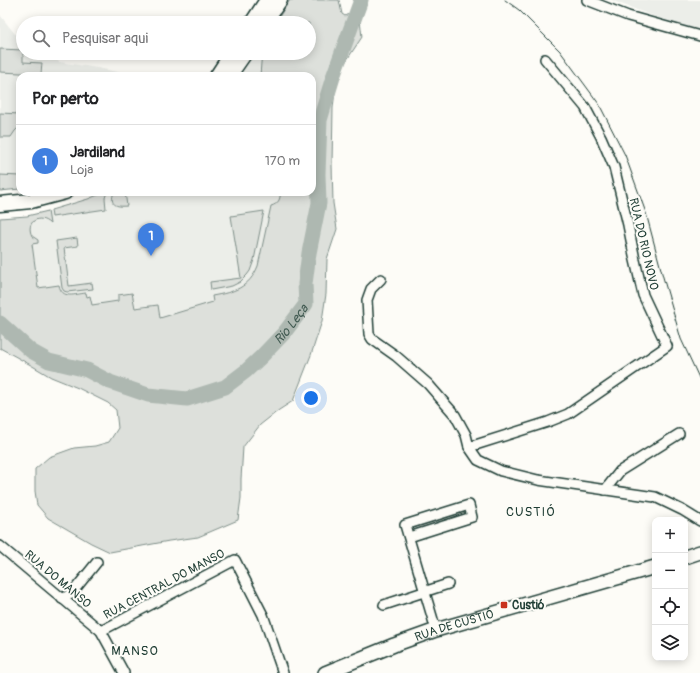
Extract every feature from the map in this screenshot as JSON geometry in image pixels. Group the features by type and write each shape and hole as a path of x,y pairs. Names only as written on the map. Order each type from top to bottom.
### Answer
{"main road":[{"path":"257,16 267,0"},
{"path":"269,16 280,0"},
{"path":"220,72 227,60"},
{"path":"232,72 240,60"},
{"path":"0,204 31,200 48,196"},
{"path":"688,556 700,552"},
{"name":"RUA DE CUSTIÓ","path":"325,673 436,630 652,568"}],"street":[{"path":"587,0 628,16 700,36"},
{"name":"RUA DO RIO NOVO","path":"469,447 548,422 568,414 667,346 642,295 628,225 614,168 601,137 585,106 545,59"},
{"path":"381,279 371,289 367,300 369,334 372,339 396,356 428,384 455,415 466,435 469,447 478,460 500,471 538,480 655,497 682,510 700,521"},
{"path":"605,490 620,471 679,434"},
{"path":"409,537 472,517 469,505 405,525 436,630"},
{"name":"RUA DO MANSO","path":"0,546 101,631 124,673"},
{"name":"RUA CENTRAL DO MANSO","path":"101,631 235,560 263,615 283,673"},
{"path":"62,599 72,593 98,562"},
{"path":"384,605 448,584"}],"shaded area":[{"path":"290,0 339,0 342,14 345,16 348,14 360,19 362,37 337,75 333,108 332,164 333,203 337,229 327,259 326,294 322,321 311,355 293,401 260,425 243,447 241,498 238,520 198,537 110,552 91,543 48,518 37,505 35,491 35,469 49,457 74,448 95,446 109,442 118,428 116,410 108,403 51,377 0,348 0,218 27,216 48,211 50,224 42,219 38,219 32,223 30,227 32,236 38,240 38,243 32,244 38,288 59,285 63,293 66,294 73,295 86,293 87,297 90,296 92,305 118,301 118,295 132,293 135,308 158,305 160,318 213,302 212,296 234,291 240,288 250,279 258,266 271,206 276,204 280,196 316,196 316,72 260,72 261,60 316,60 316,16 280,16"},
{"path":"611,0 700,0 700,30 658,18"},
{"path":"0,15 16,34 16,60 57,60 59,62 118,72 16,72 16,182 0,184"},
{"path":"0,49 16,50 16,60 42,63 41,72 0,72"},
{"path":"246,60 275,60 276,72 238,72"},
{"path":"0,113 16,114 16,130 11,137 0,137"},
{"path":"0,175 16,176 16,189 0,191"},
{"path":"95,196 284,196 254,295 149,328 36,304 27,216 69,206"},
{"path":"95,196 106,196 106,209 52,217 51,210"},
{"path":"113,196 126,196 127,206 114,204 112,200"},
{"path":"264,211 254,260 250,271 240,282 232,286 211,290 210,282 241,278 231,216"},
{"path":"77,238 78,246 64,248 69,286 92,283 93,289 67,292 62,288 56,241"}],"waterway":[{"name":"Rio Leça","path":"0,323 31,351 49,361 87,370 110,382 148,395 187,399 225,387 246,371 284,333 306,304 305,284 309,253 319,203 318,174 320,120 333,77 361,0"}],"tram line":[{"path":"505,0 519,10 560,51 599,104 625,155 646,213 681,339 700,380"}],"place":[{"name":"Jardiland","path":"151,256"},
{"name":"Custió","path":"504,605"}],"district":[{"name":"CUSTIÓ","path":"531,511"},
{"name":"MANSO","path":"135,650"}]}
